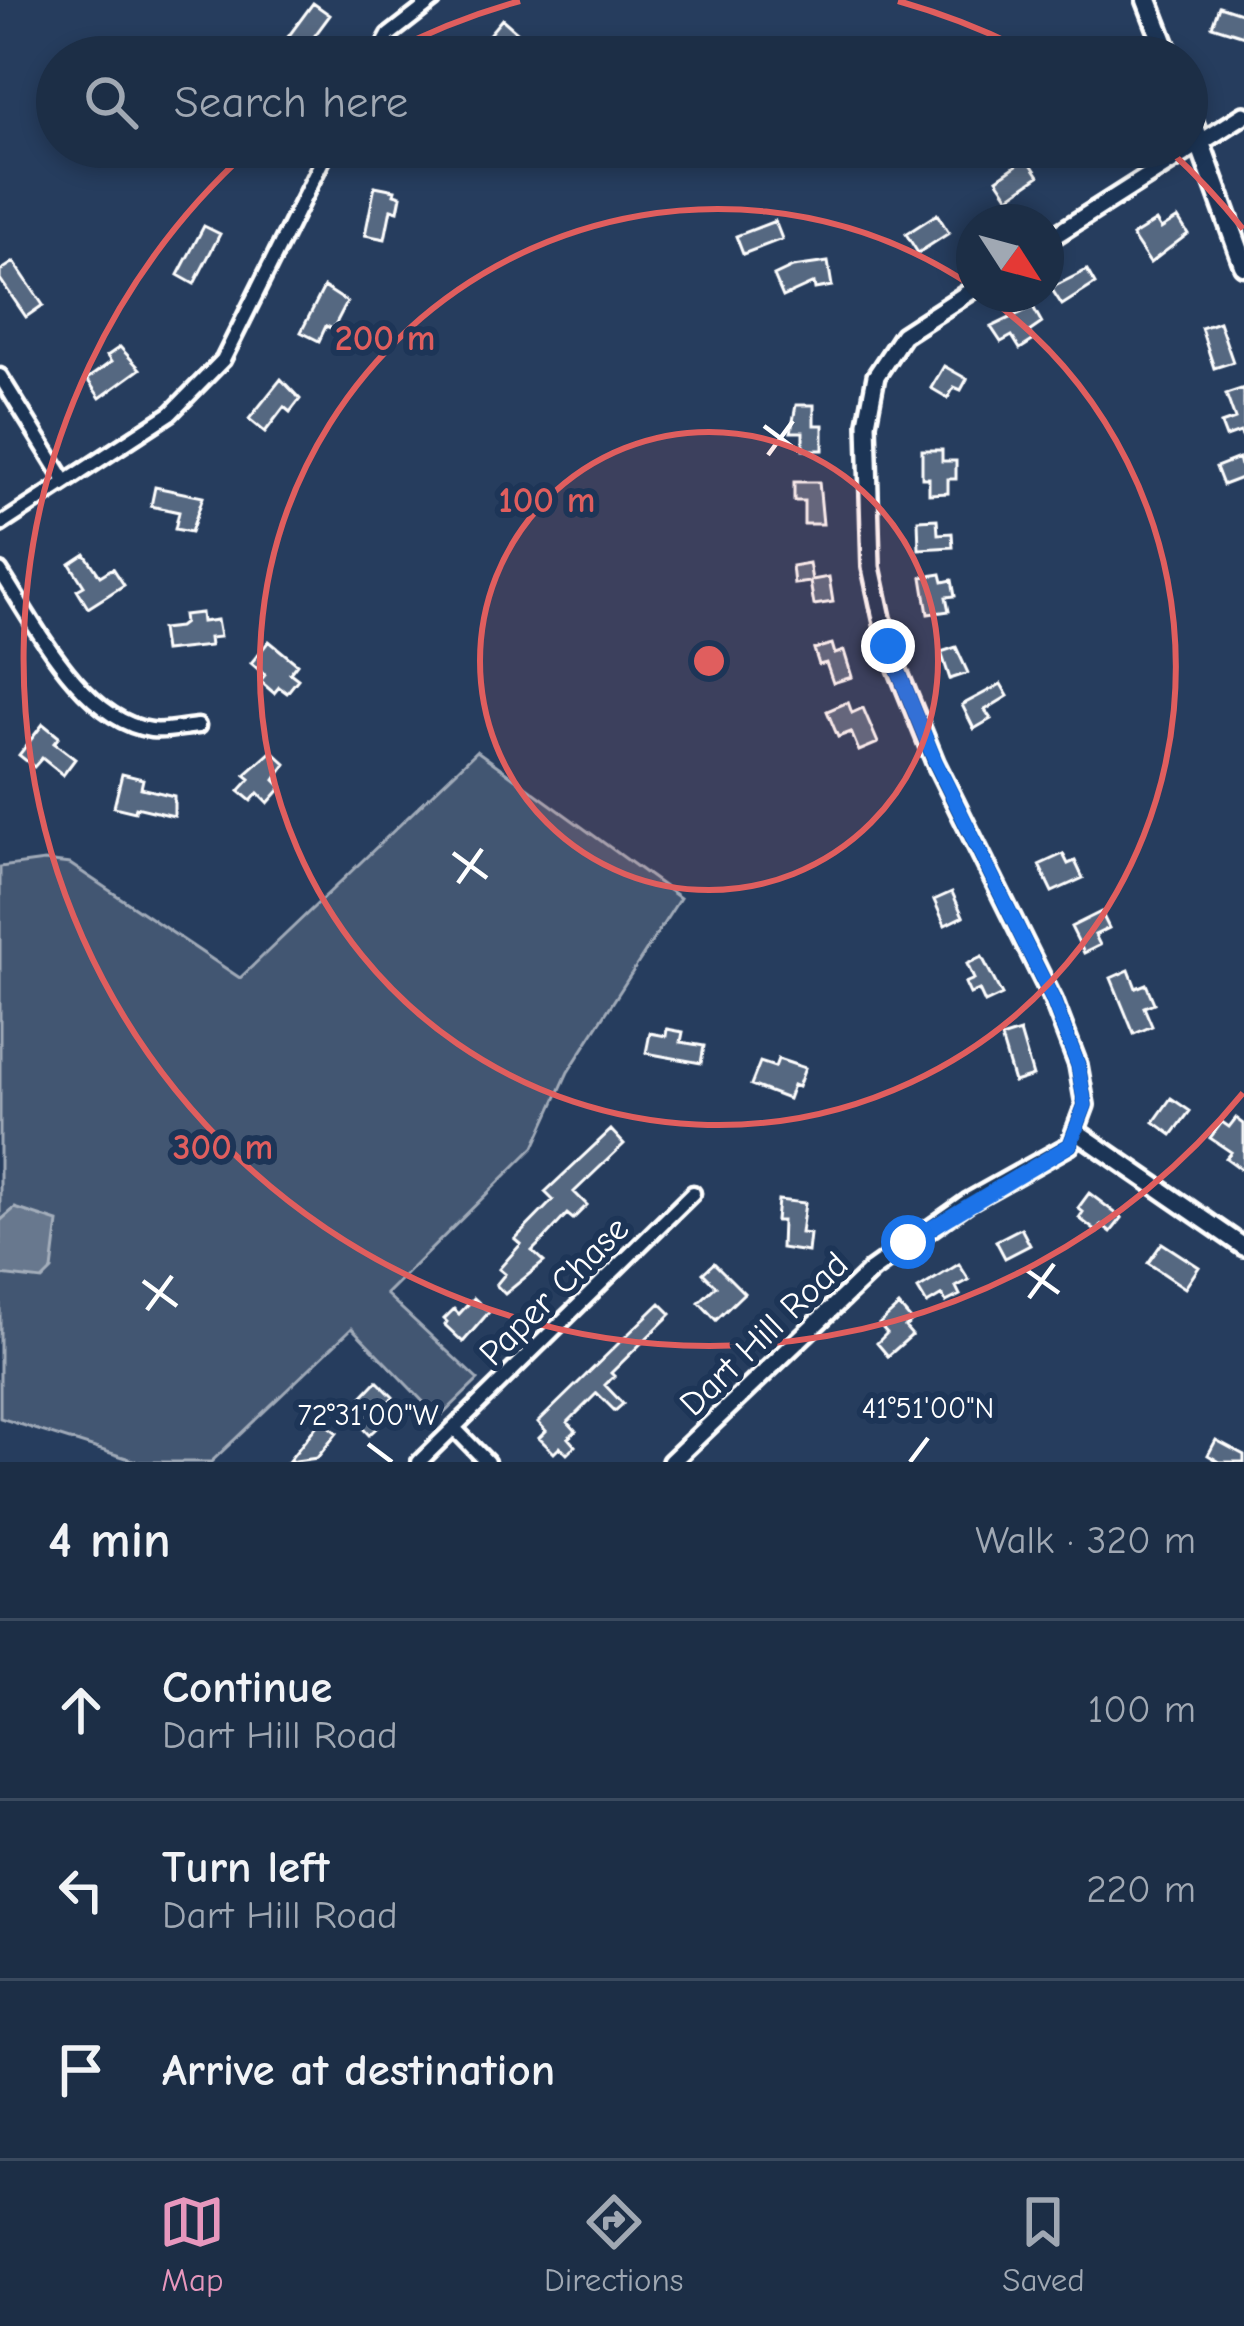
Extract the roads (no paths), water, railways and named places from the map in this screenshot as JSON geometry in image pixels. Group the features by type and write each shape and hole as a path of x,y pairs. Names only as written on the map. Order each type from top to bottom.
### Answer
{"main road":[{"path":"1148,0 1161,36"},
{"path":"1208,164 1244,265"}],"street":[{"path":"388,36 434,0"},
{"path":"1208,137 1244,115"},
{"path":"0,525 170,413 223,360 319,168"},
{"path":"1064,230 1160,168"},
{"path":"956,301 903,335 876,376 867,423 871,567 888,646 935,761 1053,1000 1078,1065 1085,1105 1077,1132 1244,1247"},
{"path":"0,376 65,481"},
{"path":"0,571 60,666 103,709 150,730 198,726"},
{"name":"Dart Hill Road","path":"671,1462 872,1270 968,1202 1070,1145 1077,1132"},
{"name":"Paper Chase","path":"419,1462 692,1193"},
{"path":"455,1429 487,1462"}]}
